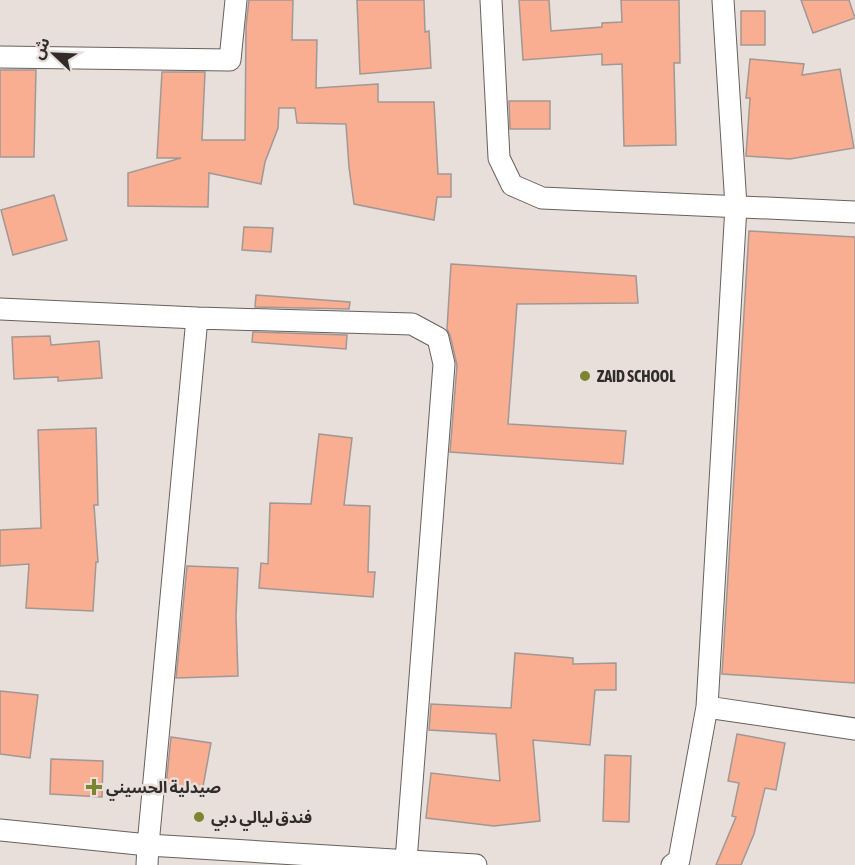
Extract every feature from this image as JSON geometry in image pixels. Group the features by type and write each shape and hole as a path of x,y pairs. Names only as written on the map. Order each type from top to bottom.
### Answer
{"street":[{"path":"0,57 231,60 236,0"},
{"path":"491,0 499,158 512,185 542,198 855,212"},
{"path":"672,865 679,860 707,707 736,206 723,0"},
{"path":"0,309 197,318 412,324 438,338 444,364 406,861"},
{"path":"147,855 197,318"},
{"path":"707,707 855,729"},
{"path":"0,830 147,855 406,861 476,865"}],"building":[{"path":"249,0 293,0 292,40 317,40 316,88 378,84 378,102 434,102 438,174 451,174 451,197 437,197 434,220 354,204 346,124 297,123 295,108 279,108 278,128 265,162 261,184 209,173 208,207 128,206 128,173 181,158 157,158 162,72 205,72 202,140 245,140 246,26"},
{"path":"357,0 424,0 425,32 429,31 431,68 360,74"},
{"path":"519,0 549,0 551,31 602,27 602,23 622,22 621,0 679,0 680,63 674,63 676,145 624,146 622,64 602,65 602,54 523,60"},
{"path":"801,0 849,0 855,18 813,33"},
{"path":"741,11 765,11 765,45 741,45"},
{"path":"750,59 804,64 802,75 840,69 854,148 790,159 746,156 750,98 746,98"},
{"path":"0,70 36,70 34,157 0,157"},
{"path":"509,101 550,101 550,129 510,129"},
{"path":"54,195 67,240 13,255 1,210"},
{"path":"244,227 273,228 271,252 242,250"},
{"path":"749,231 855,237 855,683 722,674"},
{"path":"451,264 636,276 638,303 517,304 508,424 626,431 623,464 450,452 457,365 447,329"},
{"path":"256,295 350,302 349,309 255,307"},
{"path":"253,332 347,335 346,349 252,342"},
{"path":"50,336 51,345 99,341 102,378 58,381 58,377 14,379 12,337"},
{"path":"96,428 98,505 94,505 98,562 96,562 93,611 26,608 29,564 0,566 0,530 41,528 38,430"},
{"path":"319,434 352,438 344,505 370,506 368,572 375,572 373,597 259,588 261,563 268,564 270,503 311,504"},
{"path":"187,566 238,568 236,616 238,676 176,678"},
{"path":"515,653 573,658 573,664 616,663 616,690 595,690 590,745 533,740 540,821 494,826 426,818 431,773 500,781 496,734 429,730 431,704 511,708"},
{"path":"0,691 38,695 30,758 0,754"},
{"path":"737,734 785,743 776,790 765,788 754,834 741,865 716,865 736,817 732,816 739,783 728,781"},
{"path":"171,737 211,743 202,792 166,786"},
{"path":"605,755 631,756 629,822 603,821"},
{"path":"51,759 103,761 102,797 50,794"}],"place":[{"name":"ZAID SCHOOL","path":"585,376"},
{"name":"صيدلية الحسيني","path":"94,787"},
{"name":"فندق ليالي دبي","path":"199,817"}]}
